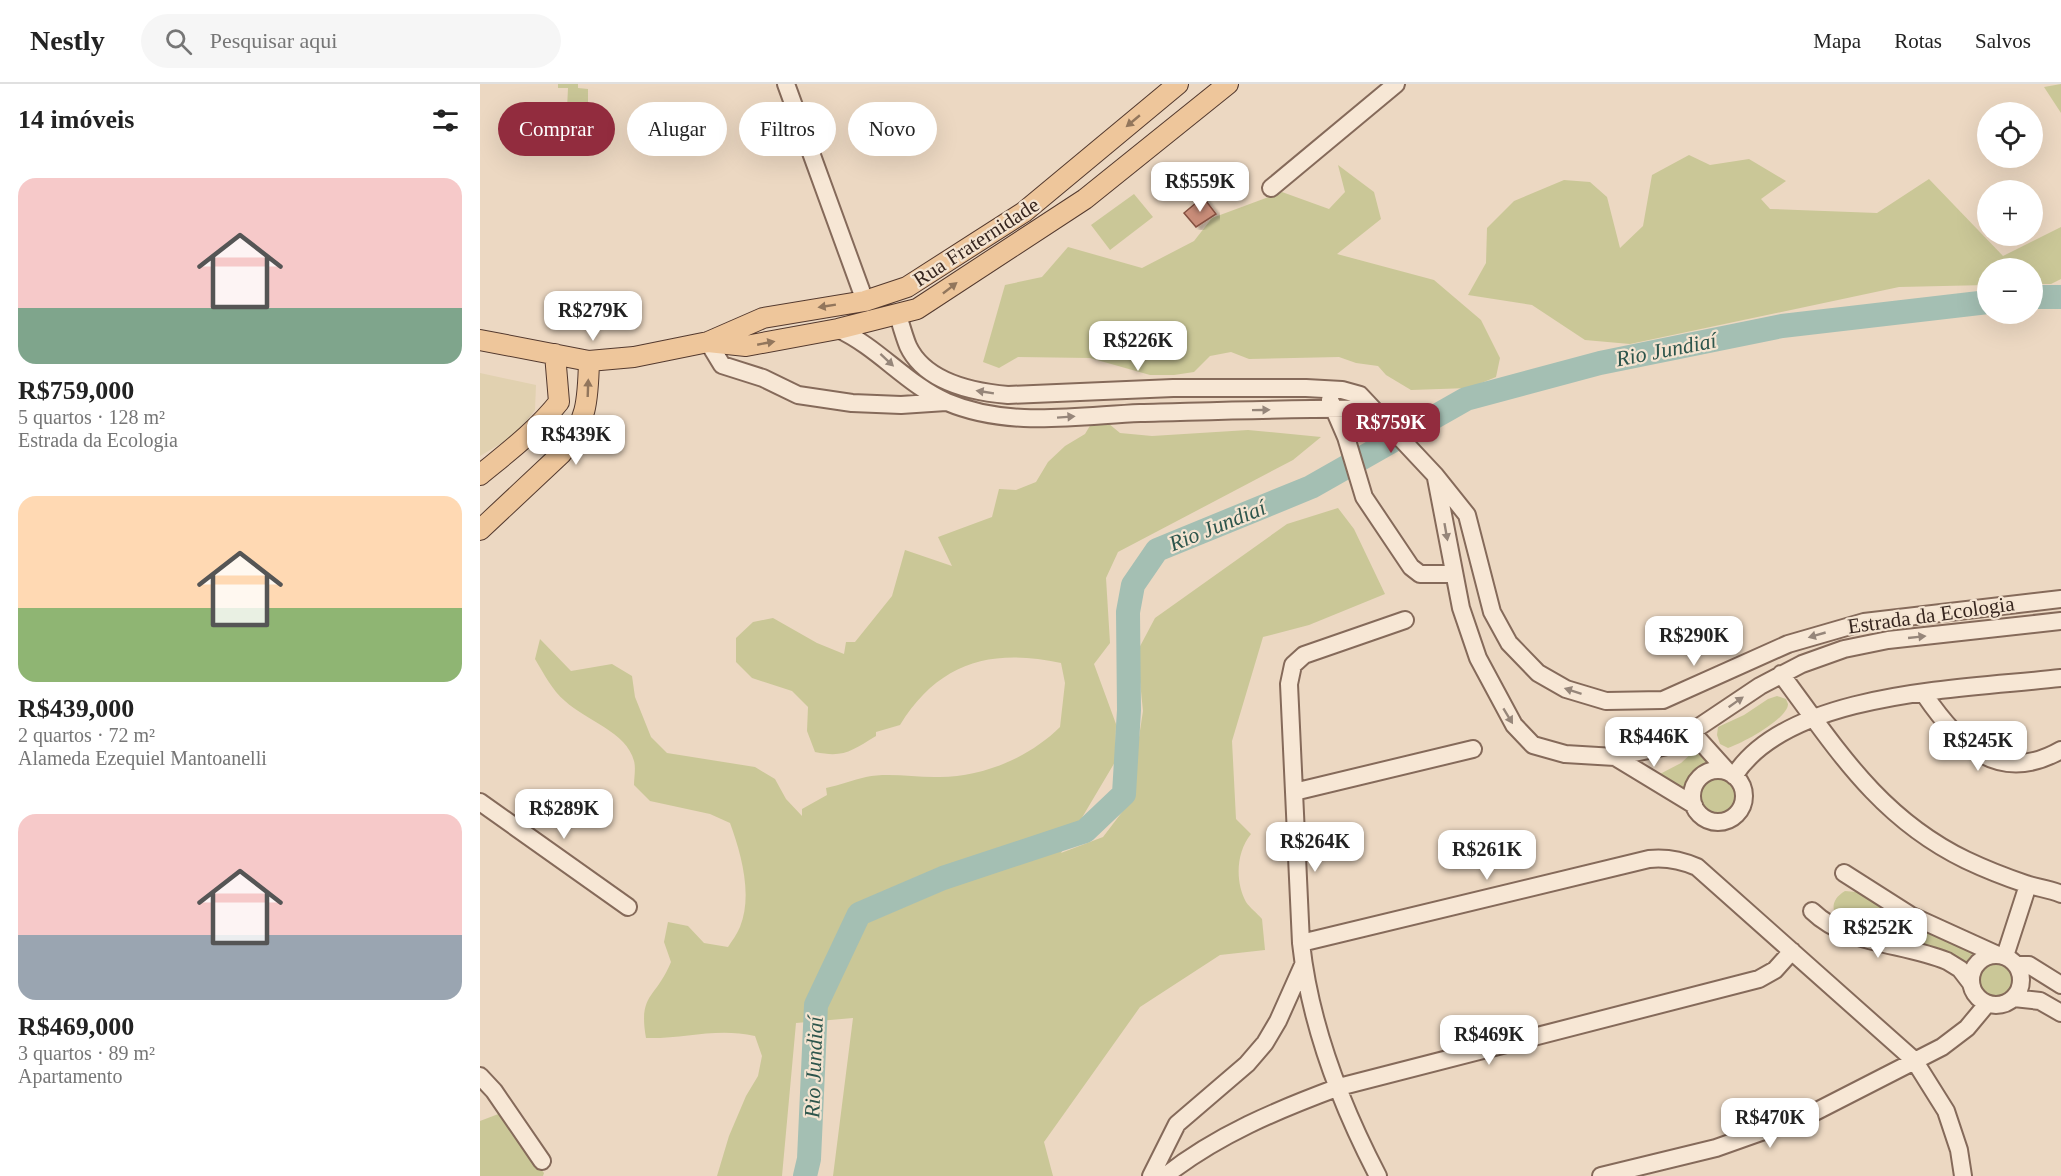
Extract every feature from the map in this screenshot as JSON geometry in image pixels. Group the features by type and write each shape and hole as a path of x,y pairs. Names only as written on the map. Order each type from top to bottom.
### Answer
{"main road":[{"path":"480,340 589,361 634,357 708,342 763,318 865,301 923,279 1024,212 1178,84"},
{"name":"Rua Fraternidade","path":"708,342 746,346 838,329 898,315 940,296 968,274 1076,205 1228,84"},
{"path":"865,301 898,315"},
{"path":"838,329 865,301"},
{"path":"480,475 530,434 559,402 555,354"},
{"path":"480,530 572,441 581,426 585,412 589,361"}],"street":[{"path":"786,84 865,301"},
{"path":"1270,188 1396,84"},
{"path":"898,315 909,348 924,365 947,381 982,393 1065,393 1173,388 1325,389 1360,395 1435,474"},
{"path":"838,329 878,352 912,384 947,402 983,414 1036,419 1334,408 1372,409"},
{"path":"708,342 722,365 763,378 798,394 852,404 901,405 947,402"},
{"path":"1325,389 1346,437 1364,497 1411,567 1420,574 1454,574"},
{"name":"Estrada da Ecologia","path":"1435,474 1461,608 1478,658 1514,725 1533,745 1579,757 1615,757 1653,751 1672,745 1781,674 1822,656 1866,644 2061,621"},
{"name":"Estrada da Ecologia","path":"1435,474 1467,515 1492,612 1509,643 1538,673 1566,688 1606,701 1664,700 1788,644 1864,622 2061,599"},
{"path":"1378,1176 1339,1087 1319,1034 1304,964 1301,943 1289,684 1293,665 1311,652 1405,620"},
{"path":"1781,674 1852,770 1888,809 1906,823 1965,859 2028,885 2061,894"},
{"path":"1731,774 1763,744 1787,730 1842,707 1870,700 2061,678"},
{"path":"1924,694 1946,726 1974,752 2005,763 2019,763 2034,762 2061,750"},
{"path":"1615,757 1694,805 1709,820 1723,821 1736,815 1743,802 1743,788 1692,732"},
{"path":"1294,792 1473,749"},
{"path":"1694,805 1693,790 1701,778 1713,771 1731,774"},
{"path":"480,802 628,907"},
{"path":"1301,943 1649,859 1666,858 1697,867 1914,1060 1946,1111 1959,1150 1963,1176"},
{"path":"1844,873 1910,915 2006,958 2029,965 2061,985"},
{"path":"2006,958 2028,885"},
{"path":"1812,911 1822,920 1847,933 1947,961 1960,969 1970,982 1975,995 1987,1004 2001,1005 2014,998 2021,985 2020,971 2006,958 1984,957 1978,962 1970,982"},
{"path":"1165,1176 1231,1133 1287,1106 1339,1087 1760,979 1775,970 1792,951"},
{"path":"1151,1176 1178,1124 1247,1064 1265,1043 1278,1021 1304,964"},
{"path":"2014,998 2040,1001 2061,1013"},
{"path":"1601,1176 1716,1148 1779,1127 1845,1098 1954,1038 1972,1023 1987,1004"},
{"path":"480,1076 494,1091 542,1161"}],"shaded area":[{"path":"558,84 578,84 578,88 588,89 588,102 567,102 568,88 558,88"},
{"path":"2061,84 2061,113 2044,87"},
{"path":"1689,155 1710,165 1749,159 1786,181 1761,199 1770,209 1877,213 1929,179 1977,229 1977,246 1993,246 2003,256 2023,246 2043,246 2043,236 2061,227 2061,279 2051,284 2043,284 2043,258 1977,258 1977,285 1899,287 1630,344 1585,340 1532,305 1468,295 1486,263 1487,228 1514,201 1564,180 1590,182 1607,197 1620,248 1643,226 1652,175"},
{"path":"1338,165 1374,192 1381,219 1337,254 1434,280 1481,320 1500,358 1496,377 1469,388 1411,390 1386,375 1378,366 1356,363 1339,357 1249,359 1231,352 1210,356 1194,372 1174,375 1150,375 1090,358 1018,357 999,368 983,362 1005,285 1042,277 1068,247 1142,268 1194,241 1212,218 1282,192 1329,209 1345,192"},
{"path":"1134,194 1153,217 1110,250 1091,225"},
{"path":"480,373 536,385 535,410 514,436 480,456"},
{"path":"1097,414 1120,433 1152,436 1248,430 1321,437 1293,460 1118,552 1106,578 1110,643 1094,664 1116,724 1115,762 1061,853 1103,837 1129,803 1143,711 1137,652 1155,618 1287,524 1338,508 1354,529 1385,594 1309,625 1263,637 1232,741 1236,819 1251,834 1242,849 1240,858 1240,885 1246,902 1262,919 1265,950 1220,955 1140,1007 1044,1142 1053,1176 833,1176 853,1018 796,1023 782,1176 717,1176 729,1136 746,1096 758,1076 762,1056 755,1036 714,1033 646,1038 644,1012 646,1004 671,962 664,942 668,922 688,926 704,943 728,947 739,930 744,915 745,888 744,874 734,835 730,823 710,814 650,801 634,785 634,761 623,742 573,708 548,682 535,659 540,639 571,671 612,664 632,676 635,697 651,737 667,753 755,767 775,779 786,799 802,816 802,809 827,795 826,788 861,778 884,775 956,776 1005,763 1035,747 1060,727 1065,683 1061,663 1012,658 990,659 969,665 950,674 932,687 915,704 900,725 876,732 876,736 847,752 825,754 815,752 807,731 808,707 792,691 752,678 736,662 736,638 753,622 773,618 817,643 844,654 846,642 855,642 892,596 905,550 952,566 938,537 992,517 999,489 1016,490 1036,482 1048,462 1065,446 1085,434"},
{"path":"1777,696 1786,699 1788,704 1780,717 1734,746 1728,748 1720,744 1717,735 1718,727"},
{"path":"1694,751 1708,762 1692,776 1684,792 1658,775 1681,763"},
{"path":"1719,778 1732,784 1738,797 1732,810 1719,816 1706,810 1700,797 1706,784"},
{"path":"1845,891 1856,892 1915,927 1973,953 1965,964 1922,946 1847,925 1838,917 1834,908 1836,899"},
{"path":"1996,963 2008,968 2013,980 2008,992 1996,997 1984,992 1979,980 1984,968"},
{"path":"501,1113 512,1133 544,1173 543,1176 480,1176 480,1121"}],"building":[{"path":"1203,197 1216,214 1196,227 1184,213"}],"waterway":[{"name":"Rio Jundiaí","path":"2043,297 2061,297"},
{"name":"Rio Jundiaí","path":"805,1176 809,1159 816,1005 859,914 943,878 1085,831 1124,794 1129,710 1128,612 1133,585 1157,550 1311,487 1466,399 1600,363 1782,326 1977,303"}]}
